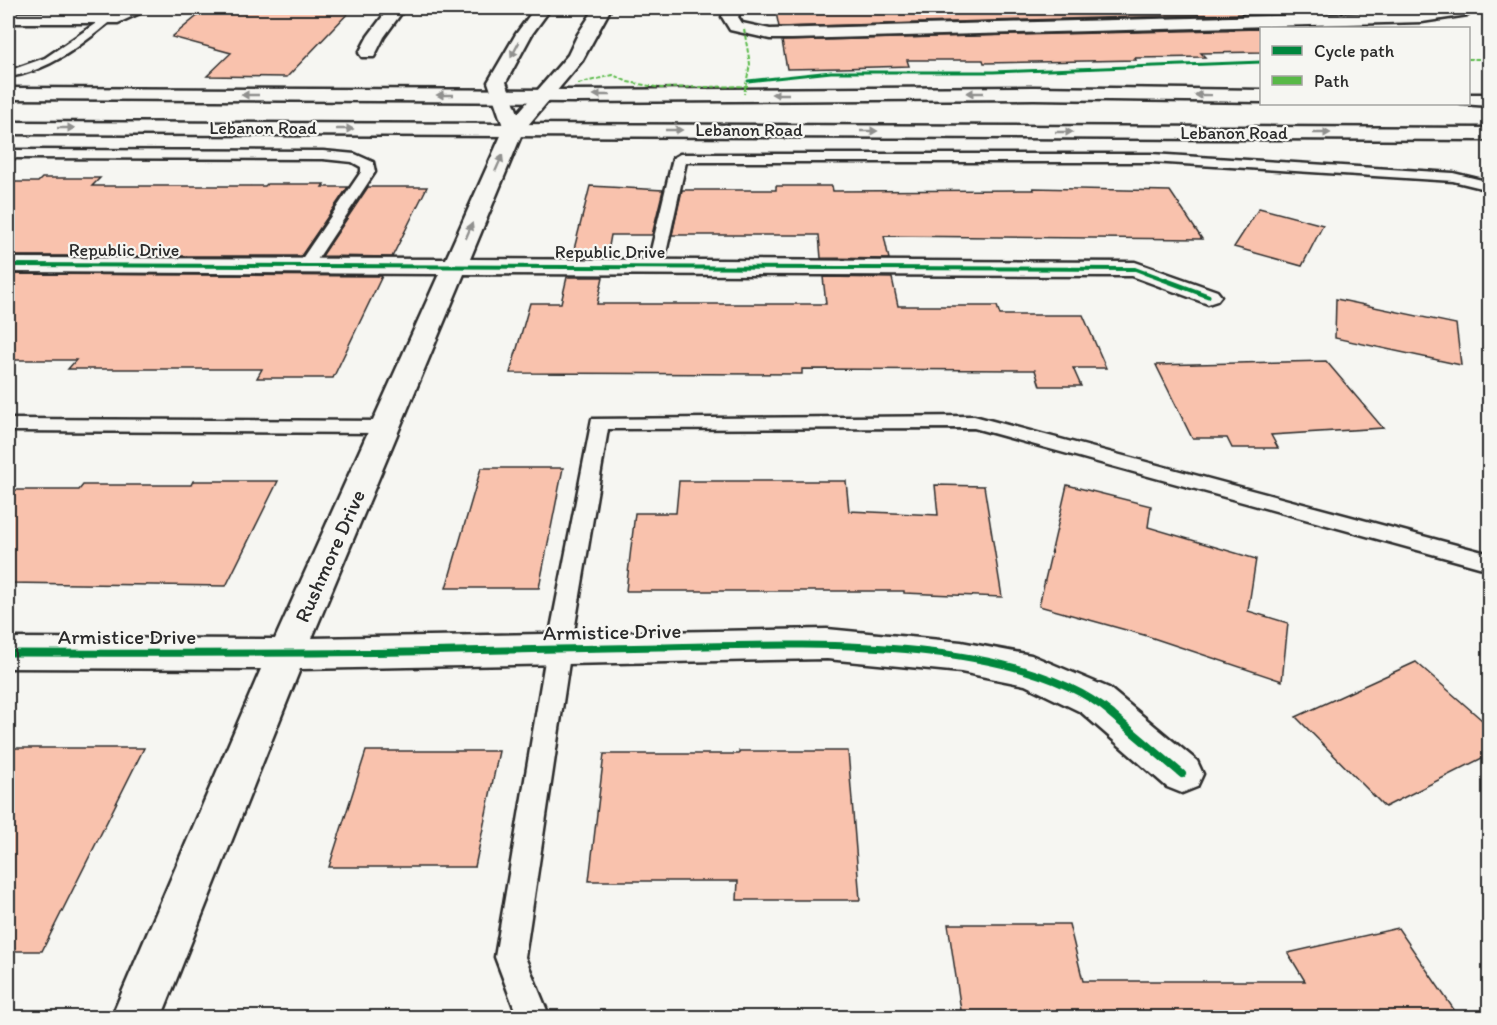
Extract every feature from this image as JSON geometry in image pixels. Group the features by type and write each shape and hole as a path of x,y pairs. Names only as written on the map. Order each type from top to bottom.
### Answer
{"street":[{"path":"8,18 113,18 143,8"},
{"path":"368,53 376,36 397,8"},
{"path":"514,129 504,96 497,82 524,34 543,8"},
{"name":"Rushmore Drive","path":"136,1017 287,654 514,129 576,57 586,34 603,8"},
{"path":"733,15 744,29 770,34 817,34 1422,17 1462,12 1465,8"},
{"name":"Lebanon Road","path":"8,94 544,96 1034,93 1260,96"},
{"path":"1470,100 1490,100"},
{"name":"Lebanon Road","path":"8,128 1490,134"},
{"name":"Republic Drive","path":"8,265 1135,269 1208,296"},
{"name":"Armistice Drive","path":"8,653 287,654 827,644 961,657 1031,671 1095,700 1182,774"}],"lane":[{"path":"8,74 29,70 52,60 113,18"},
{"path":"8,154 323,155 355,158 368,165 368,172 305,266"},
{"path":"655,267 680,158 1151,158 1453,177 1490,186"},
{"path":"534,1017 510,957 559,649 599,423 974,422 1490,562"},
{"path":"8,425 386,428"}],"building":[{"path":"207,8 353,8 287,77 207,76 231,53 172,37"},
{"path":"775,8 1235,8 1243,14 779,27"},
{"path":"1258,29 1260,30 1260,52 1201,53 1205,57 1135,58 1136,60 984,63 983,60 907,60 909,66 787,69 782,41"},
{"path":"42,178 100,178 92,186 324,184 322,187 348,187 301,256 8,256 8,182 38,182"},
{"path":"590,186 663,190 652,235 611,235 607,257 572,257"},
{"path":"776,186 832,186 833,191 1034,190 1033,188 1170,191 1202,239 884,236 889,259 821,258 819,235 672,235 682,190 776,190"},
{"path":"368,187 427,187 392,257 322,256"},
{"path":"1259,208 1323,225 1302,266 1234,247"},
{"path":"8,274 382,276 333,378 257,378 262,369 68,369 76,360 8,360"},
{"path":"567,277 603,277 597,304 826,304 823,277 892,278 898,306 997,306 1000,315 1083,315 1106,368 1073,368 1081,386 1040,386 1035,370 802,369 802,374 510,373 530,303 561,303"},
{"path":"1336,299 1456,324 1461,365 1335,338"},
{"path":"1326,361 1383,428 1271,435 1278,448 1232,448 1227,438 1192,438 1156,365"},
{"path":"481,468 563,468 539,588 446,588"},
{"path":"193,481 278,481 226,586 8,583 8,490 79,490 83,485 191,485"},
{"path":"679,481 846,481 849,511 938,515 935,485 984,486 1002,597 904,593 904,591 626,591 635,513 676,513"},
{"path":"1067,485 1151,506 1148,527 1256,559 1248,611 1288,623 1282,681 1144,635 1039,606"},
{"path":"1416,662 1490,727 1490,754 1385,807 1296,717"},
{"path":"8,748 144,748 42,951 8,951"},
{"path":"366,751 499,751 475,867 329,867"},
{"path":"739,751 848,751 860,900 737,900 738,881 589,881 604,754 739,754"},
{"path":"948,924 1069,924 1083,981 1305,981 1288,953 1398,928 1459,1017 962,1017"}],"marked path":[{"path":"1487,8 1490,20"},
{"path":"744,29 750,64 744,94"},
{"path":"1470,59 1490,59"},
{"path":"578,84 613,75 628,82 661,88 748,86"}],"cycle path":[{"path":"748,81 831,72 993,72 1051,68 1260,62"},
{"path":"8,265 1135,269 1208,296"},
{"path":"8,653 287,654 827,644 961,657 1031,671 1095,700 1182,774"}]}
